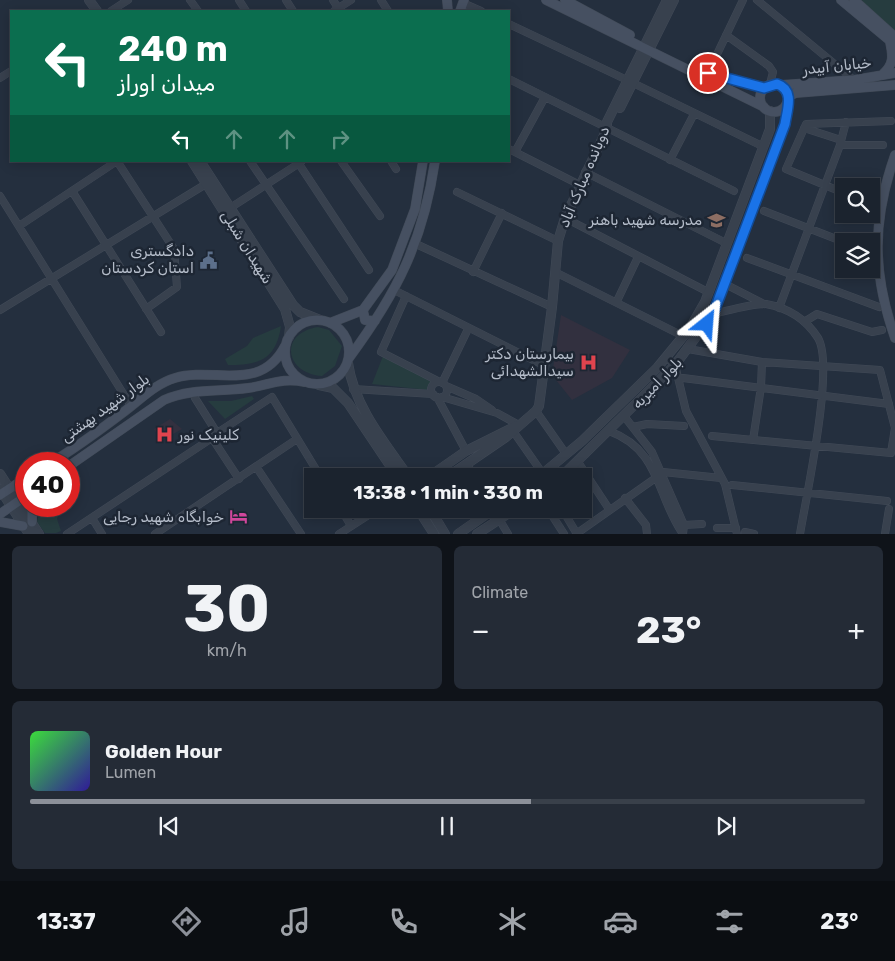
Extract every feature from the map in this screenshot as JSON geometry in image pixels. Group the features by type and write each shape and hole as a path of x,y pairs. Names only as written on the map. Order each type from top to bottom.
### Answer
{"main road":[{"path":"546,0 647,47 708,73 767,86 781,85 788,100 778,112 767,109 647,47 565,0"},
{"path":"841,0 893,41"},
{"path":"854,0 893,41 893,60 890,68 883,74"},
{"name":"خیابان آبیدر","path":"781,85 854,80 895,73"},
{"name":"خیابان آبیدر","path":"788,100 796,93 895,85"},
{"path":"767,86 760,95 767,109"},
{"path":"895,154 880,205 877,236 883,300 895,338"},
{"path":"330,322 363,310 392,270 415,209 423,162"},
{"path":"349,361 348,341 344,333 330,322 320,320 302,324 287,342 287,364 291,371 305,382 318,385 337,379 349,361 375,322 394,290 416,244 427,210 435,162"},
{"path":"363,310 365,320 375,322"},
{"name":"بلوار شهید بهشتی","path":"68,452 152,390 178,377 242,376 261,370 276,362 287,342"},
{"path":"261,370 269,379 264,385"},
{"name":"بلوار شهید بهشتی","path":"80,458 164,400 178,394 232,390 286,379 305,382"},
{"path":"3,492 15,485"},
{"path":"0,514 15,504"},
{"path":"0,522 28,529"}],"street":[{"path":"113,10 128,0"},
{"path":"332,0 337,10 351,0"},
{"path":"647,47 667,0"},
{"path":"647,47 674,0"},
{"path":"708,73 743,0"},
{"path":"757,0 854,80"},
{"path":"462,5 478,10"},
{"path":"510,24 764,147"},
{"path":"726,36 769,66 773,72 767,86"},
{"name":"دوبانده مبارک آباد","path":"536,411 540,399 545,366 558,241 565,218 585,172 607,129 607,122 647,47"},
{"path":"510,79 734,191"},
{"path":"545,96 512,151 580,185"},
{"name":"بلوار امیریه","path":"571,468 675,365 713,314 785,124 788,100"},
{"name":"بلوار امیریه","path":"549,468 582,441 667,358 699,313 770,129 767,109"},
{"path":"670,160 694,114"},
{"path":"835,190 786,169 806,124 891,121"},
{"path":"779,308 841,143 846,122"},
{"path":"804,128 841,143 883,145"},
{"path":"19,226 116,162"},
{"path":"118,162 174,249 178,287 146,309"},
{"name":"شهیدان شبلی","path":"193,162 280,293 300,312 320,320"},
{"name":"شهیدان شبلی","path":"201,162 280,293 290,327 287,342"},
{"path":"251,162 264,185 344,299"},
{"path":"230,208 299,162 369,270"},
{"path":"342,162 380,216"},
{"path":"392,162 396,169"},
{"path":"585,172 726,243"},
{"path":"0,310 206,184"},
{"path":"72,191 161,332"},
{"path":"457,192 558,241"},
{"path":"0,196 131,406"},
{"path":"764,210 835,239"},
{"path":"474,272 502,213"},
{"path":"565,218 708,292"},
{"path":"416,244 552,307"},
{"path":"617,301 638,257"},
{"path":"747,258 879,307"},
{"path":"555,272 617,301 683,336"},
{"path":"725,284 764,304 797,314 819,339 825,367 800,534"},
{"path":"394,290 468,329 545,366"},
{"path":"406,296 381,352 476,399 497,413 516,428 537,468"},
{"path":"713,314 764,304"},
{"path":"804,322 817,314 872,332 882,330"},
{"path":"443,384 468,329"},
{"path":"688,349 762,362 880,370 895,428 891,453 712,436"},
{"path":"667,358 675,365 686,411 721,478 740,531"},
{"path":"349,361 353,389 403,468"},
{"path":"753,440 761,387 762,362"},
{"path":"683,378 889,404"},
{"path":"443,384 432,387 466,452"},
{"path":"438,396 447,391 443,384"},
{"path":"318,385 333,388 348,403 392,468"},
{"path":"353,389 438,396 497,413"},
{"path":"67,534 272,397 315,468"},
{"path":"195,398 239,479"},
{"path":"461,468 536,411 566,454"},
{"path":"624,416 652,452 678,526 684,534 684,525 702,524"},
{"path":"633,427 647,424 684,426"},
{"path":"442,468 506,429 516,428"},
{"path":"609,432 635,444 660,474"},
{"path":"160,532 257,468 297,439"},
{"path":"582,441 591,449"},
{"path":"578,462 609,510"},
{"path":"467,464 469,468"},
{"path":"257,468 301,534"},
{"path":"0,474 3,492 15,499"},
{"path":"568,518 577,533 660,474 721,478"},
{"path":"732,485 807,491 886,501"},
{"path":"625,498 646,525 647,534"},
{"path":"885,534 889,510"},
{"path":"24,517 28,529 39,534"},
{"path":"92,518 102,534"},
{"path":"346,518 351,526"},
{"path":"339,534 364,518"},
{"path":"424,518 434,534"},
{"path":"435,518 445,534"},
{"path":"458,534 480,518"},
{"path":"477,534 501,518"},
{"path":"554,518 564,534"},
{"path":"498,520 508,534"},
{"path":"717,528 754,534"}],"shaded area":[{"name":"بیمارستان دکتر سیدالشهدائی","path":"561,315 630,350 612,378 572,400 552,375"},
{"name":"کلینیک نور","path":"170,419 182,429 161,441 154,429"}],"green space":[{"path":"862,0 895,0 895,32 866,10"},
{"path":"281,326 275,346 264,358 249,364 228,365 225,359 247,346 253,338"},
{"path":"318,327 329,330 342,346 335,366 322,376 309,373 300,368 294,361 291,353 292,344 297,337 305,331"},
{"path":"383,356 432,381 428,390 372,384"},
{"path":"252,396 254,399 225,419 208,401 231,401"},
{"path":"38,517 57,517 61,531 45,533 37,522"}],"place":[{"name":"مدرسه شهید باهنر","path":"716,220"},
{"name":"دادگستری استان کردستان","path":"208,260"},
{"name":"بیمارستان دکتر سیدالشهدائی","path":"588,363"},
{"name":"کلینیک نور","path":"164,435"},
{"name":"خوابگاه شهید رجایی","path":"238,517"}],"route":[{"path":"707,324 713,314 785,124 789,96 785,88 774,83 764,88 708,73"}]}
